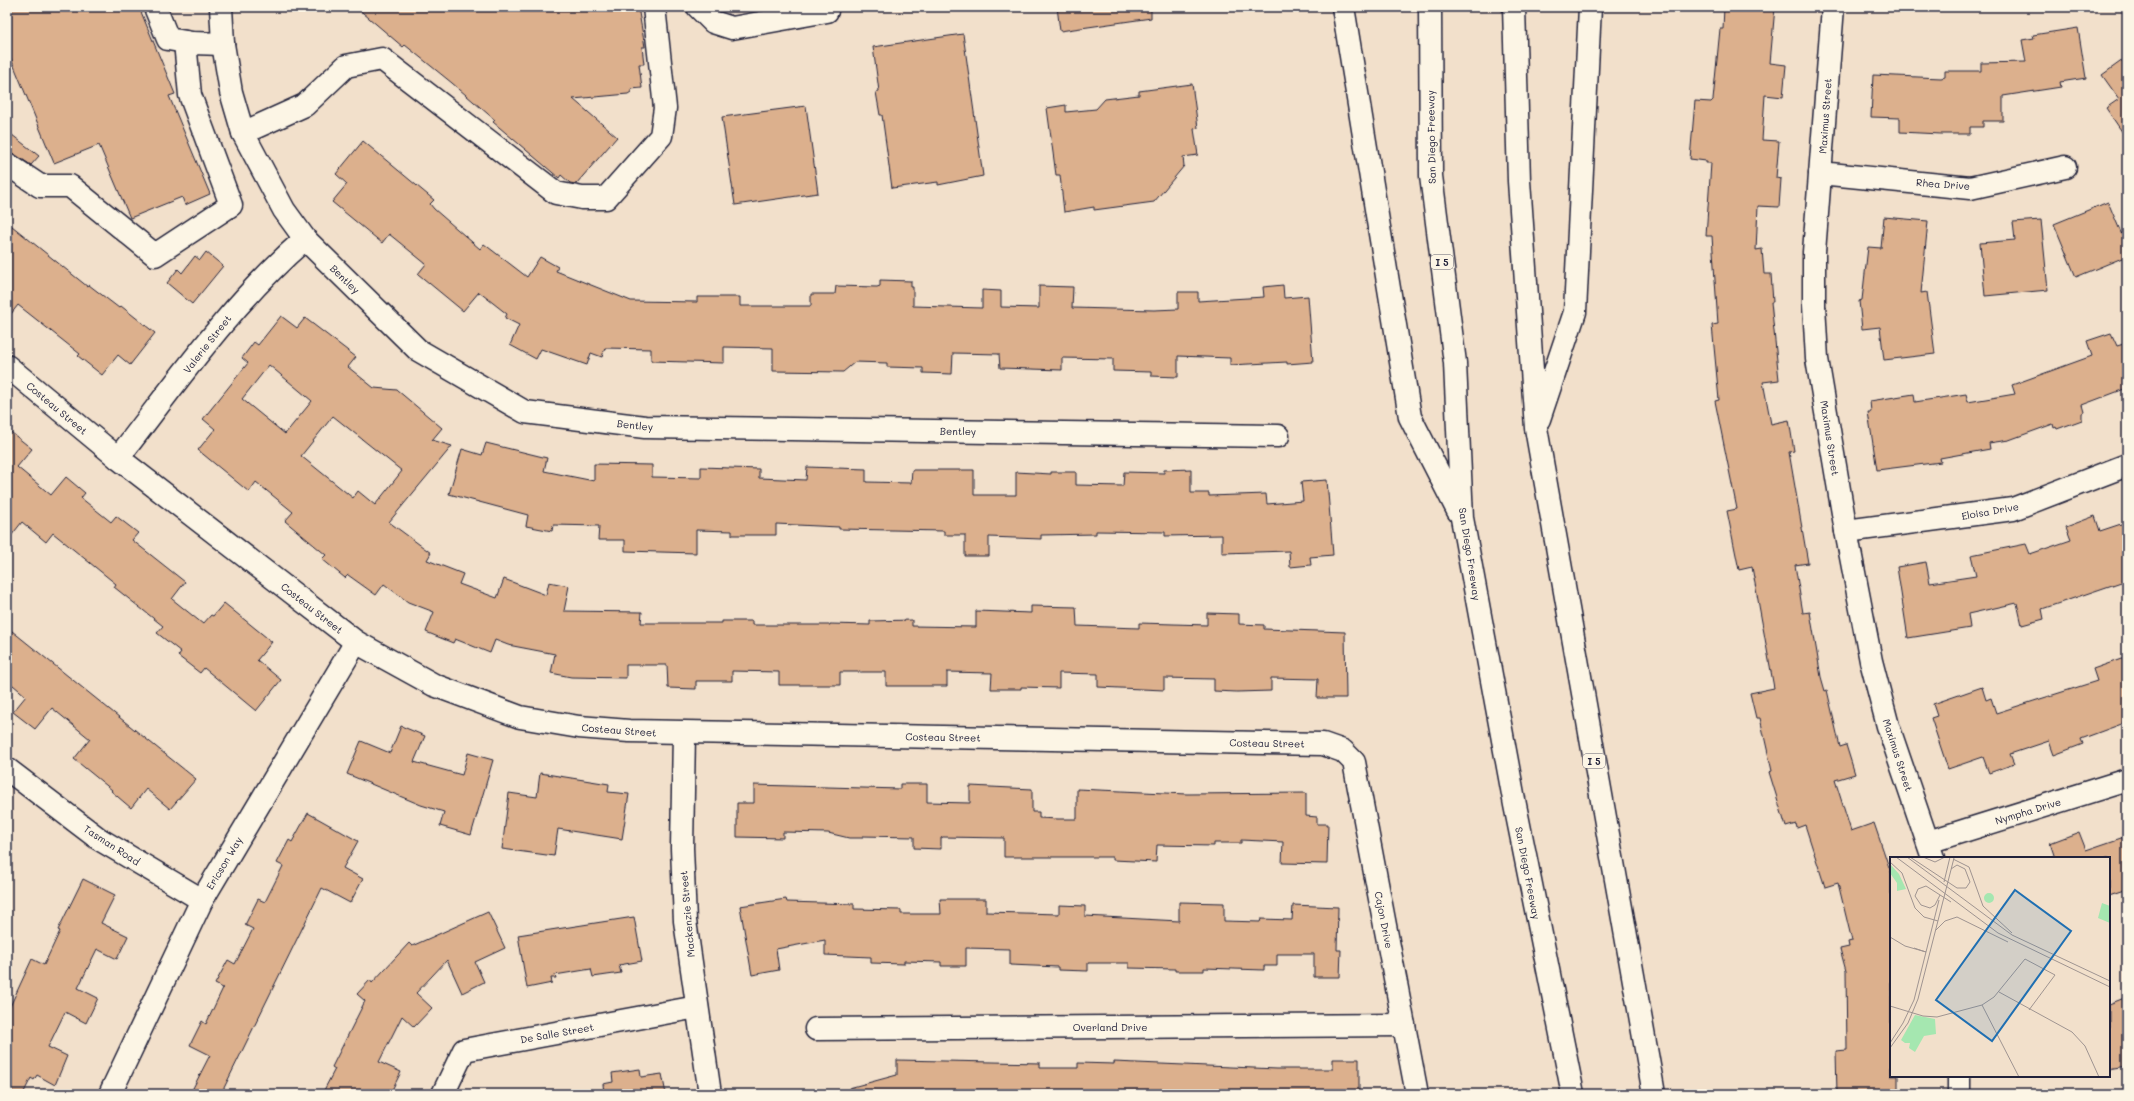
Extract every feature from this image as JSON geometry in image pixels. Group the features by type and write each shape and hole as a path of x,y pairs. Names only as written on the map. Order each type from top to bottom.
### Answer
{"main road":[{"path":"155,7 168,38 185,42 224,44"},
{"name":"Bentley","path":"221,7 230,92 243,133 284,210 305,239 418,350 525,412 645,427 1278,436"},
{"path":"243,133 305,105 346,66 382,59 556,193 582,198 606,198 661,136 665,108 654,7"},
{"path":"698,7 713,22 732,28 827,11"},
{"path":"1343,7 1410,417 1462,518"},
{"name":"San Diego Freeway","path":"1430,7 1431,176 1455,363 1462,518 1516,813 1573,1094"},
{"name":"I 5","path":"1514,7 1519,181 1536,428 1654,1094"},
{"path":"1536,428 1575,312 1590,7"},
{"name":"Maximus Street","path":"1833,7 1814,252 1814,305 1817,359 1846,531 1871,661 1884,712 1931,850"},
{"path":"7,164 40,186 70,186 155,255 231,205 190,95 185,42"},
{"name":"Rhea Drive","path":"1820,173 1970,188 2065,167"},
{"name":"Valerie Street","path":"118,458 251,290 305,239"},
{"name":"Costeau Street","path":"7,366 118,458 356,642 434,685 520,716 579,727 684,733 1323,744 1343,751"},
{"name":"Eloisa Drive","path":"1846,531 2013,509 2127,465"},
{"name":"Ericson Way","path":"110,1094 202,900 356,642"},
{"name":"Mackenzie Street","path":"684,733 682,848 686,921 710,1094"},
{"name":"Cajon Drive","path":"1343,751 1354,762 1417,1094"},
{"name":"Tasman Road","path":"7,769 99,839 202,900"},
{"name":"Nympha Drive","path":"1931,850 2127,780"},
{"name":"De Salle Street","path":"443,1094 464,1050 697,1007"},
{"name":"Overland Drive","path":"816,1029 1404,1025"},
{"path":"1959,1077 1959,1094"}],"building":[{"path":"7,7 139,7 175,94 169,96 210,194 185,205 182,197 130,218 99,145 54,163 7,49"},
{"path":"356,7 638,7 645,47 642,47 644,64 639,64 642,88 631,89 631,92 628,94 573,99 617,137 576,184 570,183 561,175 559,178 493,122 495,120 452,83 405,45 403,47"},
{"path":"1057,7 1151,7 1151,18 1060,31"},
{"path":"1724,7 1775,7 1770,63 1786,65 1783,97 1765,95 1762,140 1779,141 1776,178 1781,179 1779,207 1758,206 1756,250 1762,249 1764,274 1771,274 1773,302 1771,302 1779,380 1763,382 1771,424 1789,420 1794,451 1789,452 1808,563 1795,565 1803,613 1810,612 1821,677 1825,691 1827,690 1840,747 1846,745 1855,774 1835,780 1851,831 1874,823 1890,870 1890,1077 1898,1077 1898,1094 1837,1094 1836,1051 1847,1050 1846,971 1840,949 1849,947 1848,942 1852,941 1838,883 1825,887 1805,825 1797,828 1796,824 1786,827 1769,772 1772,771 1760,718 1756,718 1750,693 1774,688 1752,567 1739,570 1727,511 1737,509 1715,401 1719,400 1712,325 1718,324 1712,236 1706,236 1711,163 1690,159 1695,101 1711,102 1713,100 1720,29 1723,29"},
{"path":"2078,28 2086,78 2060,82 2061,87 2003,96 2003,121 1983,121 1983,127 1970,127 1970,134 1940,134 1900,132 1900,118 1871,117 1873,75 1941,78 1945,77 1945,71 1981,71 1981,63 2026,62 2022,40 2034,38 2033,35"},
{"path":"963,34 983,176 938,185 938,182 892,188 882,115 880,115 876,92 879,91 873,47"},
{"path":"2127,57 2127,139 2106,108 2119,99 2102,75"},
{"path":"1192,84 1198,128 1194,129 1198,155 1183,157 1184,166 1154,202 1094,210 1094,207 1064,212 1060,175 1056,175 1047,108 1066,105 1066,112 1096,109 1105,99 1139,95 1139,91"},
{"path":"806,106 818,193 735,205 722,117"},
{"path":"7,131 39,156 31,165 14,154 7,152"},
{"path":"363,141 434,200 430,204 434,209 480,249 484,244 527,277 540,257 558,267 556,271 631,301 697,302 697,297 740,297 740,306 811,306 811,294 835,294 836,286 877,287 880,286 880,280 911,281 911,287 913,287 913,306 982,308 982,290 1001,291 1001,307 1039,308 1039,286 1073,287 1072,308 1154,310 1178,309 1178,292 1198,292 1198,301 1264,297 1263,287 1283,285 1284,298 1308,296 1313,362 1230,365 1230,358 1178,356 1178,377 1151,376 1151,372 1113,371 1113,359 1062,358 1062,370 1000,368 999,354 953,353 952,374 923,373 923,368 887,367 887,363 855,362 843,372 773,371 773,348 724,347 724,363 651,361 651,349 605,348 602,357 591,353 587,365 541,349 536,359 510,345 519,325 505,318 507,314 479,292 463,311 418,274 426,264 389,234 382,243 332,202 347,184 336,174"},
{"path":"2108,202 2127,247 2127,256 2076,277 2054,224"},
{"path":"1884,217 1928,221 1921,293 1927,292 1935,354 1884,360 1880,327 1862,329 1859,301 1862,300 1868,247 1881,248"},
{"path":"2041,220 2048,290 1985,296 1980,243 2015,240 2013,222"},
{"path":"7,222 88,287 89,285 119,308 121,306 155,333 130,365 118,355 102,375 78,356 80,354 18,305 7,319"},
{"path":"206,252 223,266 192,304 167,283 178,269 182,273 195,256 200,260"},
{"path":"281,316 297,328 305,318 356,357 348,367 374,388 397,390 442,428 432,440 452,446 389,522 431,553 427,560 463,574 459,584 497,598 504,579 546,595 549,582 569,586 564,611 642,612 641,623 722,623 722,621 752,621 752,625 870,625 870,621 912,620 912,626 976,627 976,611 1031,613 1031,606 1076,607 1077,626 1139,628 1139,623 1207,625 1207,613 1239,614 1239,624 1264,625 1264,629 1345,632 1346,698 1317,698 1318,679 1271,678 1271,691 1237,692 1214,691 1214,679 1164,678 1164,690 1098,687 1098,674 1059,673 1059,688 1021,687 1021,689 991,689 992,673 947,672 947,686 886,686 886,672 840,672 840,685 779,685 779,672 732,671 732,681 696,681 696,689 668,688 667,665 626,665 626,678 571,677 551,673 555,654 508,645 495,640 490,653 455,639 453,643 426,632 434,612 408,602 384,584 376,595 348,575 345,578 322,559 326,555 285,521 293,512 256,482 249,492 198,450 215,429 203,419 248,363 242,358 254,342 258,345","holes":["269,365 312,401 285,434 242,399","333,416 402,471 375,505 358,491 353,498 301,456"]},
{"path":"2111,333 2117,346 2127,343 2127,388 2082,405 2084,412 2082,413 2082,420 2057,429 2056,427 2054,428 2053,424 2009,440 1989,443 1990,449 1940,458 1941,462 1877,470 1868,412 1871,412 1870,401 1914,394 1915,402 1966,394 1968,402 2015,394 2012,385 2092,356 2087,341"},
{"path":"7,429 32,449 17,467 51,495 66,477 85,493 81,498 111,522 116,516 138,533 132,540 185,582 172,599 203,624 211,615 213,616 224,603 272,642 257,660 281,680 256,711 204,668 200,673 178,656 181,652 157,633 163,626 114,587 116,584 53,533 46,542 22,522 7,541"},
{"path":"486,443 547,458 544,471 594,481 594,464 652,465 652,477 701,478 701,467 759,469 759,478 806,480 807,467 866,469 866,482 911,483 912,470 974,470 974,495 1016,495 1016,472 1051,474 1051,472 1076,472 1076,485 1123,486 1124,472 1164,473 1164,470 1191,469 1191,493 1209,493 1209,496 1266,494 1267,504 1303,501 1301,482 1327,480 1333,555 1310,557 1311,565 1290,567 1289,551 1222,553 1222,535 1165,536 1165,532 1096,531 1096,534 1041,535 1041,539 989,537 989,556 965,556 965,535 944,535 944,531 839,529 839,527 776,524 776,535 732,535 732,531 696,530 696,553 625,551 625,540 598,540 599,526 553,525 552,531 526,526 528,515 449,494 462,449 482,455"},
{"path":"2095,516 2100,531 2127,522 2127,580 2042,609 2044,619 2022,625 2017,603 1968,614 1970,628 1908,638 1897,567 1926,562 1930,583 1976,576 1971,555 2026,544 2030,554 2071,540 2066,527"},
{"path":"7,627 196,779 170,809 146,789 131,808 111,791 112,790 74,759 90,739 52,708 35,729 13,712 26,696 7,680"},
{"path":"2127,657 2127,722 2081,739 2083,744 2054,755 2049,741 2010,754 2014,764 1989,773 1983,757 1948,769 1931,718 1937,716 1933,704 1982,687 1986,700 1991,698 1996,713 2097,681 2093,669"},
{"path":"401,726 425,736 414,762 462,775 468,753 493,760 471,835 440,826 444,812 421,805 347,774 361,741 390,753"},
{"path":"540,773 609,784 608,792 629,794 622,839 558,829 554,856 502,849 509,793 537,797"},
{"path":"900,784 927,784 927,802 970,803 970,786 1032,789 1032,812 1039,812 1039,818 1058,819 1077,819 1077,789 1187,794 1306,793 1306,816 1317,817 1317,824 1328,824 1327,864 1282,863 1283,842 1241,840 1241,843 1214,843 1214,846 1157,845 1156,862 1113,860 1113,857 1004,857 1004,838 943,837 941,838 941,849 914,848 914,837 862,836 862,838 849,838 828,833 783,832 783,838 737,837 737,803 754,803 754,785 900,789"},
{"path":"308,813 358,841 343,868 363,879 350,903 322,888 221,1094 190,1094 210,1055 190,1045 202,1021 206,1024 223,988 215,984 228,960 235,964 253,929 245,925 258,899 265,902 283,866 277,863 289,840 292,842"},
{"path":"2079,832 2086,850 2127,836 2127,889 2110,895 2110,857 2055,857 2050,843"},
{"path":"83,879 115,895 101,923 128,936 117,959 97,949 78,988 98,998 86,1023 65,1012 48,1047 67,1056 55,1085 37,1075 34,1080 31,1078 23,1094 7,1094 7,1013 32,959 44,965 60,931 58,930"},
{"path":"786,899 787,902 854,904 854,909 901,910 901,914 941,914 940,899 986,899 986,912 1059,914 1059,905 1085,906 1085,916 1179,921 1179,902 1224,903 1224,921 1260,922 1261,919 1292,920 1293,905 1338,907 1337,950 1341,950 1340,977 1314,977 1314,954 1277,954 1277,966 1264,966 1264,970 1204,968 1204,971 1175,971 1175,969 1129,968 1129,963 1088,963 1088,971 1058,970 1058,967 1010,965 1010,949 966,948 966,966 941,966 941,962 904,961 904,964 871,963 871,957 825,955 825,940 776,949 779,970 752,975 740,906"},
{"path":"488,912 505,948 475,962 484,982 462,993 447,960 416,993 432,1008 414,1027 402,1016 379,1062 401,1072 390,1094 322,1094 335,1069 332,1067 365,1001 357,994 370,980 372,983 409,943 412,946"},
{"path":"634,917 642,961 619,965 621,973 593,977 591,969 555,975 556,978 551,978 552,983 527,988 518,935"},
{"path":"2127,997 2127,1067 2110,1070 2110,1004"},
{"path":"1333,1059 1359,1059 1359,1094 850,1094 849,1088 897,1075 897,1060 1040,1063 1040,1068 1078,1068 1078,1063 1114,1064 1114,1062 1277,1069 1333,1069"},
{"path":"640,1069 641,1077 662,1074 666,1094 604,1094 603,1084 613,1082 612,1073"}]}
